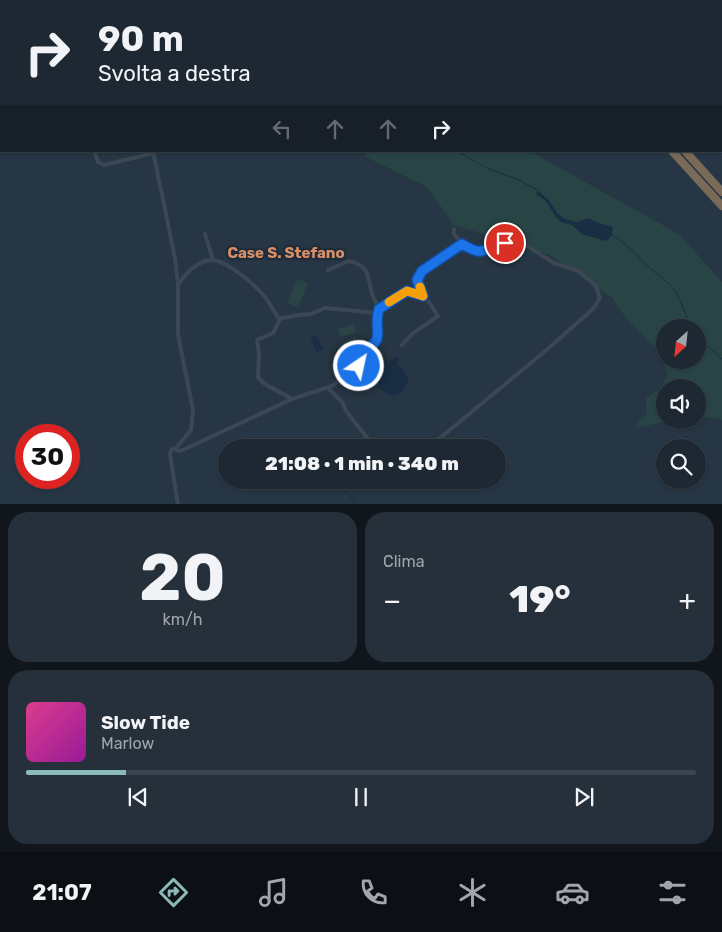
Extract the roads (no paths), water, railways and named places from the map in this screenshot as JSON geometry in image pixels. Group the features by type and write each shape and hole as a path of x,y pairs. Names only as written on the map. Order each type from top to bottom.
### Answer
{"highway":[{"path":"673,152 722,206"},
{"path":"686,152 722,192"}],"street":[{"path":"94,152 98,162 104,165 154,152 170,228 178,285 178,335 194,416 190,432 175,449 172,449 170,457 178,504"},
{"path":"439,439 544,352 592,309 600,298 596,286 579,271 554,263 524,244 506,240 505,243 497,244 480,252 462,244 455,237 454,229"},
{"path":"205,234 213,260"},
{"path":"402,345 412,334 438,316 436,310 423,296 417,280 422,271 462,244"},
{"path":"178,285 187,273 196,266 213,260 233,269 260,292 279,319 279,322 273,333 256,340 259,353 258,378 263,384 275,388 292,399"},
{"path":"175,449 178,451 182,450 292,399 328,388 359,366 363,351 373,346 378,337 378,311 370,278 360,265 349,261 328,270"},
{"path":"279,319 311,314 325,308 378,311 407,291 423,296"},
{"path":"328,388 344,403 346,411 368,439"}],"water":[{"path":"538,191 548,199 557,213 565,219 577,222 589,218 598,223 613,227 612,235 606,241 582,234 572,225 561,222 545,200 536,194"},
{"path":"316,335 323,349 317,352 310,338"},
{"path":"398,356 397,364 409,379 401,392 391,395 380,389 371,378 375,361 382,359 389,361"}],"waterway":[{"path":"458,152 489,169 517,179 539,191"},
{"path":"611,235 627,246 673,288 682,304 687,319"},
{"path":"706,345 722,359"},
{"path":"342,489 355,504"}],"district":[{"name":"Case S. Stefano","path":"286,253"}]}
